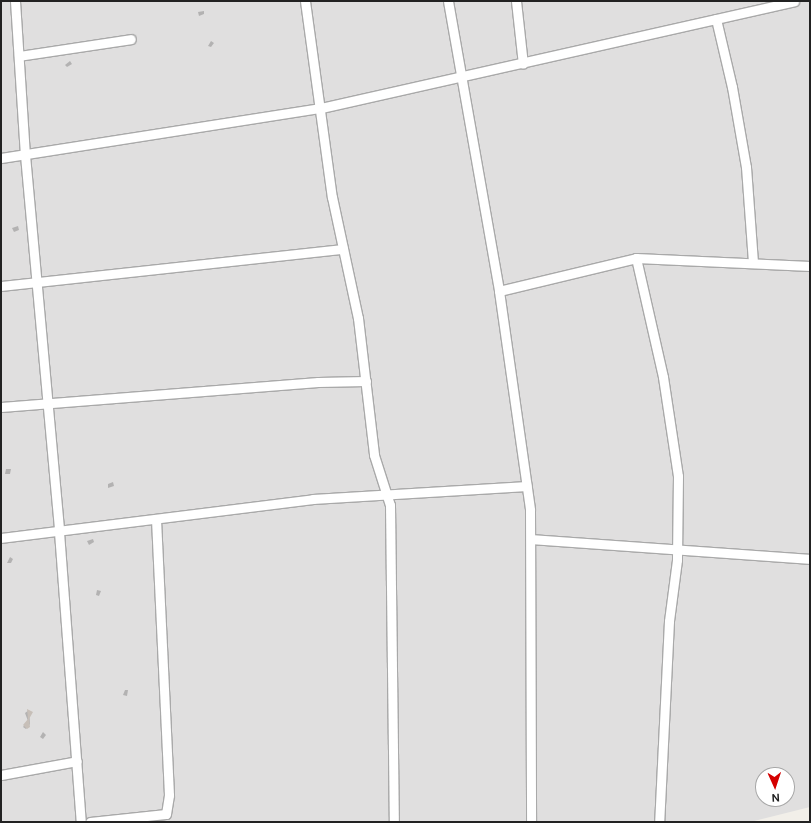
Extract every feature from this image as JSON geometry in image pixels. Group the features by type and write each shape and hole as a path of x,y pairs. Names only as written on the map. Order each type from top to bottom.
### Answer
{"street":[{"path":"15,1 25,155 38,282 59,532 81,822"},
{"path":"305,1 321,108 332,197 358,318 374,456 380,480 387,493 390,505 394,646 394,822"},
{"path":"448,1 499,291 527,486 531,539 529,653 531,822"},
{"path":"516,1 523,64"},
{"path":"1,158 321,108 462,78 794,1"},
{"path":"716,19 732,87 746,167 753,262"},
{"path":"19,56 131,39"},
{"path":"1,286 343,249"},
{"path":"499,291 636,258 753,262 810,266"},
{"path":"636,258 663,377 678,476 677,549 670,621 659,822"},
{"path":"1,407 318,382 366,381"},
{"path":"1,538 59,532 313,498 527,486"},
{"path":"90,822 166,814 169,795 156,519"},
{"path":"531,539 810,559"},
{"path":"1,775 77,761"}],"shaded area":[{"path":"1,1 810,1 810,807 750,822 1,822"}],"building":[{"path":"27,709 33,712 29,719 30,727 27,729 23,725 28,719"}]}
